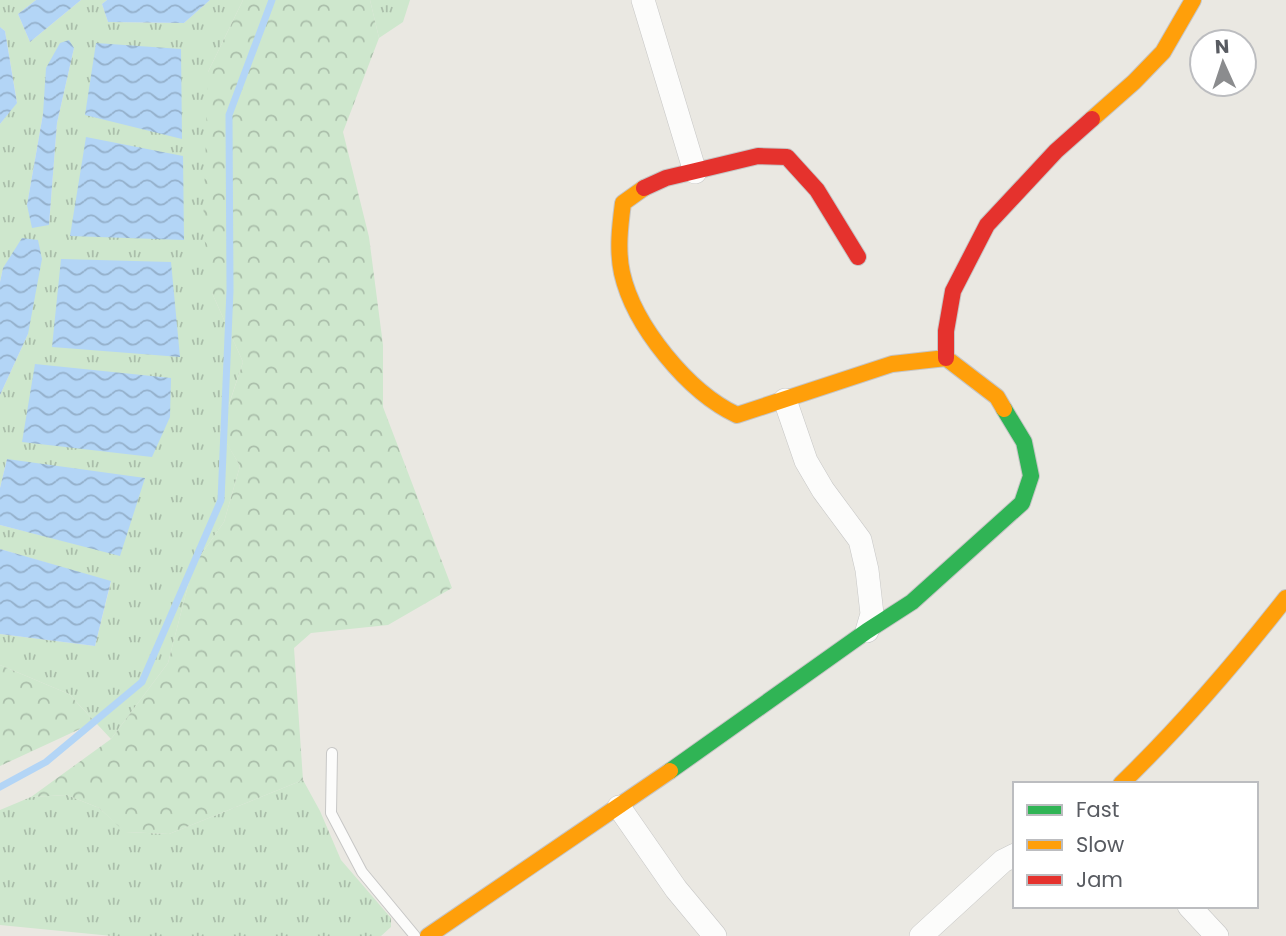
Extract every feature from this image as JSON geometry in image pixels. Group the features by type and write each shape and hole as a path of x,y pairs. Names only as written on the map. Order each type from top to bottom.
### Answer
{"street":[{"path":"643,0 695,172"},
{"path":"946,358 946,331 953,291 987,225 1056,151 1134,82 1163,52 1193,0"},
{"path":"428,936 619,807 912,602 1022,503 1031,476 1024,442 998,397 946,358 892,364 737,415 723,411 702,395 646,328 624,282 619,238 623,203 648,186 666,178 758,156 787,157 817,190 858,257"},
{"path":"785,400 806,461 823,490 860,540 872,614 867,631"},
{"path":"1123,782 1240,657 1286,598"},
{"path":"619,807 676,889 715,936"},
{"path":"921,936 1003,861 1013,856"},
{"path":"1191,908 1217,936"}],"lane":[{"path":"332,752 331,813 362,872 415,936"}],"green space":[{"path":"0,0 36,0 18,14 30,42 81,0 107,0 102,4 108,22 184,23 210,0 243,0 208,72 212,293 243,362 220,431 240,466 224,522 193,566 168,663 111,739 69,694 0,665 0,634 95,646 111,582 0,549 0,525 120,555 7,459 0,488 0,395 28,334 3,268 0,282 0,124 17,102 5,31 0,27","holes":["74,48 57,123 49,225 27,205 43,114"]},
{"path":"243,0 370,0 379,38 343,132 369,237 383,345 383,407 452,588 388,625 311,633 294,648 303,780 169,834 125,832 99,808 67,795 31,797 111,739 168,663 193,566 224,522 240,466 220,432 243,362 212,293 203,229 208,72"},
{"path":"370,0 410,0 403,22 379,38"},
{"path":"0,665 69,694 95,722 0,766"},
{"path":"303,780 341,860 391,918 391,927 381,936 112,936 0,925 0,810 31,797 67,795 99,808 126,832 169,834"}],"water":[{"path":"36,0 81,0 30,42 18,14"},
{"path":"107,0 210,0 184,23 108,22 102,4"},
{"path":"0,27 5,31 17,103 0,124"},
{"path":"69,40 74,48 57,123 49,225 32,228 27,205 43,114 46,68 60,43"},
{"path":"96,43 181,49 182,139 85,115"},
{"path":"86,137 183,156 184,240 70,236"},
{"path":"22,238 38,240 42,259 28,334 0,395 0,282 3,268"},
{"path":"61,259 171,262 180,357 52,347"},
{"path":"35,364 171,378 170,417 152,457 22,442"},
{"path":"7,459 145,478 120,556 0,525 0,488"},
{"path":"0,549 111,581 95,646 0,634"}],"waterway":[{"path":"0,787 46,762 142,682 221,500 230,290 229,115 272,0"}],"traffic: fast":[{"path":"670,771 912,602 1022,503 1031,476 1024,442 1004,409"}],"traffic: slow":[{"path":"1092,119 1163,52 1193,0"},
{"path":"644,188 623,203 620,256 628,293 638,314 666,355 700,391 718,404 737,415 892,364 946,358 997,397 1004,409"},
{"path":"1123,782 1207,694 1286,598"},
{"path":"428,936 670,771"}],"traffic: jam":[{"path":"946,358 946,331 953,291 987,225 1056,151 1092,119"},
{"path":"644,188 666,178 758,156 787,157 817,190 858,257"}]}
